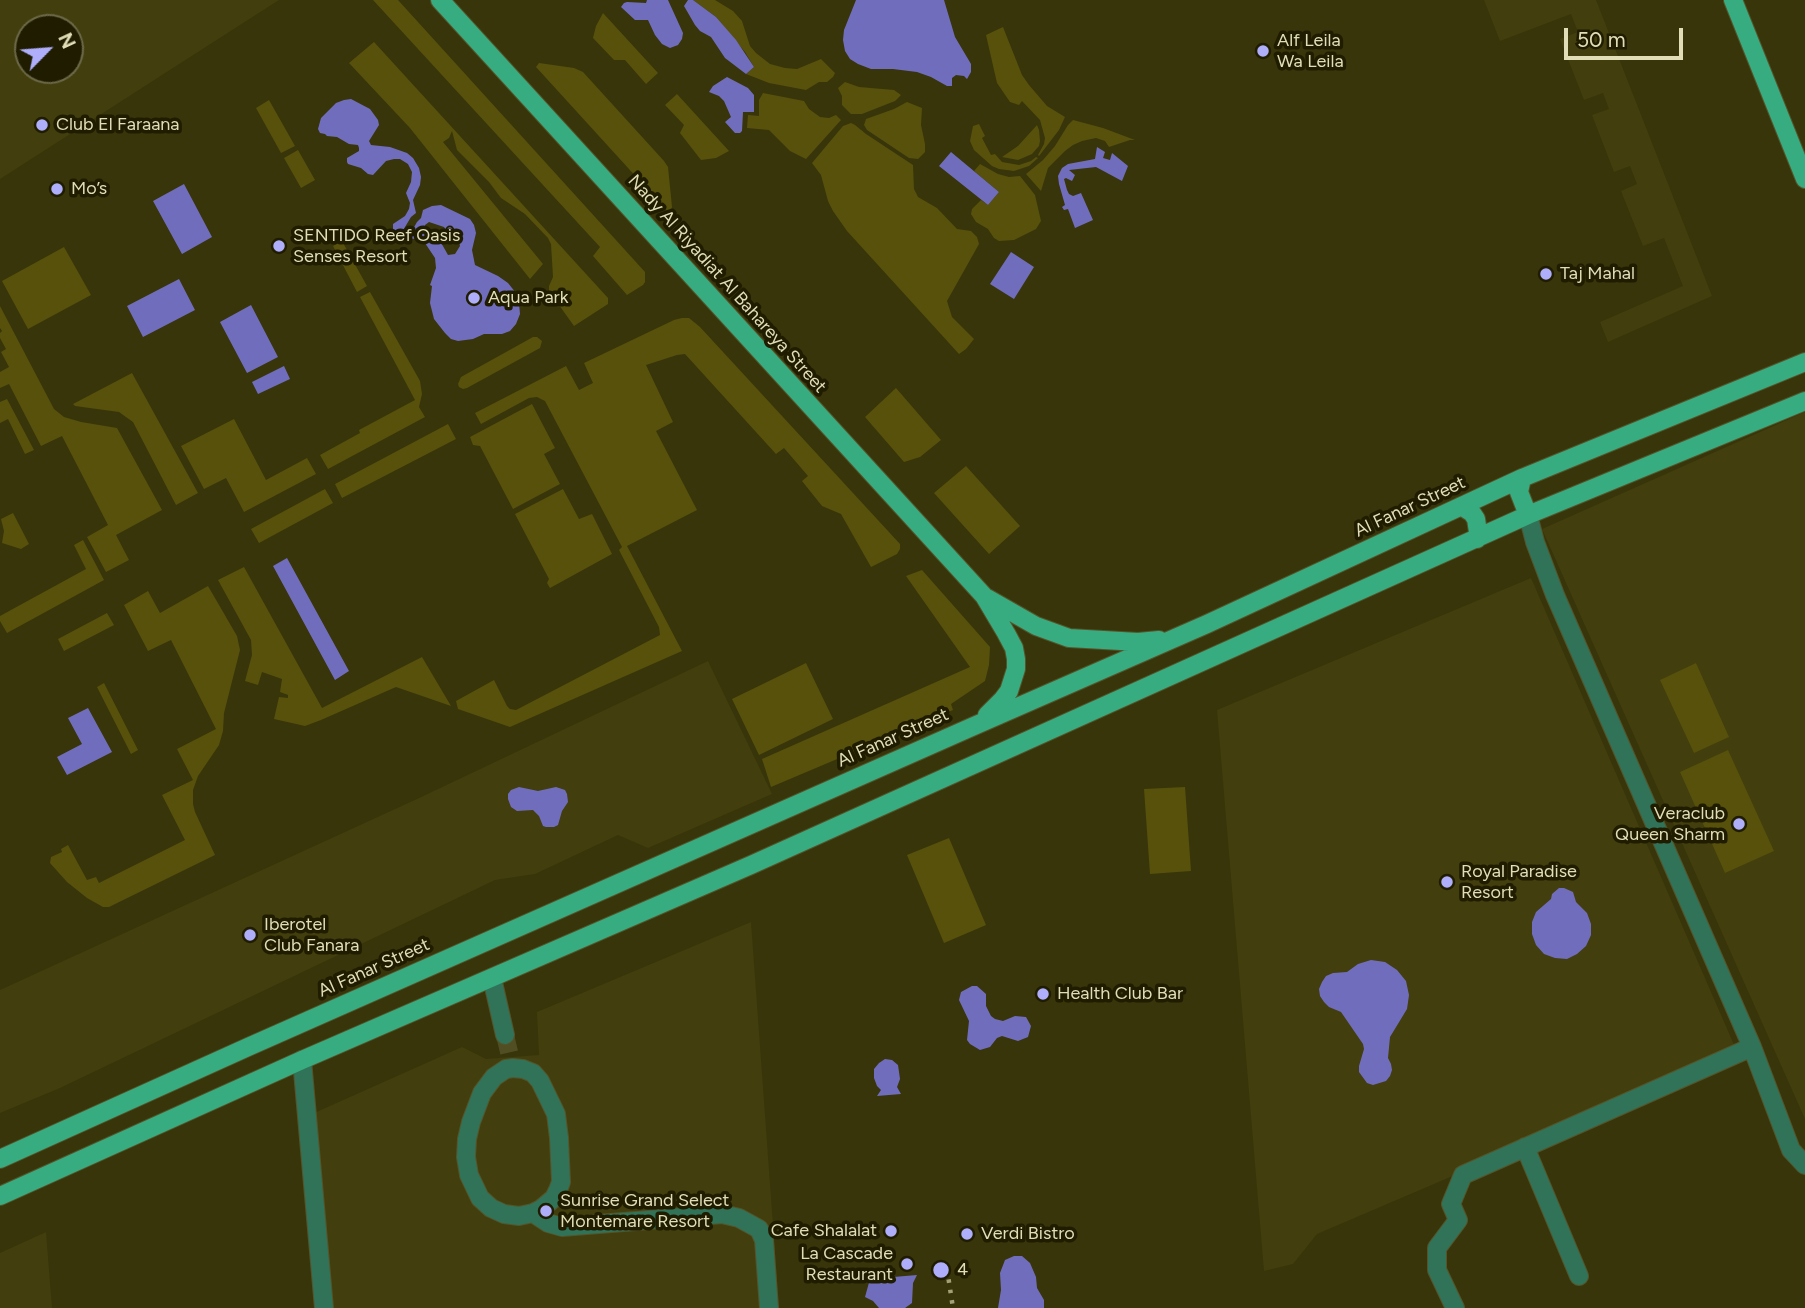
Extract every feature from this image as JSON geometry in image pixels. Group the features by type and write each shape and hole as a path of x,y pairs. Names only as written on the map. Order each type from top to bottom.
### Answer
{"main road":[{"name":"Nady Al Riyadiat Al Bahareya Street","path":"440,0 984,596 1014,648 1016,669 1009,691 974,726"},
{"path":"1732,0 1805,179"},
{"name":"Al Fanar Street","path":"0,1159 248,1046 1208,624 1522,478 1805,362"},
{"path":"0,1196 302,1060 772,856 1528,515 1805,401"},
{"path":"1522,478 1521,499 1528,515"},
{"path":"1461,506 1476,519 1476,539"},
{"name":"Nady Al Riyadiat Al Bahareya Street","path":"984,596 1036,626 1069,638 1138,642 1174,638"}],"street":[{"path":"1528,515 1555,595 1752,1047 1791,1150 1805,1165"},
{"path":"492,978 505,1035"},
{"path":"1455,1308 1437,1270 1437,1248 1458,1220 1451,1204 1464,1175 1752,1047"},
{"path":"302,1060 324,1308"},
{"path":"533,1213 554,1198 561,1182 558,1126 551,1102 540,1081 533,1073 511,1062 494,1077 476,1105 467,1139 468,1175 480,1198 491,1208 504,1214 519,1216 533,1213 548,1223 562,1227 722,1214 739,1218 759,1229 764,1240 769,1308"},
{"path":"1525,1147 1579,1276"}],"shaded area":[{"name":"Club El Faraana","path":"0,0 279,0 0,179"},
{"path":"373,0 398,0 645,272 643,285 627,295 593,256 600,247"},
{"path":"647,0 668,0 683,33 678,45 670,48 662,44 648,20 635,20 621,7 627,2 646,3"},
{"path":"688,0 693,0 716,17 754,67 746,74 725,58 711,37 695,25 684,6"},
{"path":"693,0 715,0 733,11 742,21 750,46 770,64 797,69 821,59 835,73 833,77 806,90 769,83 746,74 754,67 745,52 716,17"},
{"path":"856,0 944,0 955,37 971,64 967,79 956,75 952,78 952,86 947,86 917,72 871,69 850,59 845,51 844,30"},
{"path":"1484,0 1596,0 1712,296 1608,342 1600,322 1683,286 1664,238 1643,246 1621,191 1637,184 1630,166 1614,172 1592,115 1609,109 1603,93 1584,100 1560,39 1578,32 1571,14 1500,41"},
{"path":"603,13 658,73 646,84 625,60 614,60 593,38"},
{"path":"1003,27 1022,75 1047,106 1065,117 1059,130 1039,156 1045,138 1040,120 1022,101 1019,105 1010,102 997,83 986,35"},
{"path":"374,42 608,298 608,304 574,326 549,291 553,277 551,244 548,238 525,214 501,198 457,150 452,131 449,138 443,142 543,264 530,279 410,128 349,63"},
{"path":"539,63 574,68 583,72 664,161 668,167 672,207 670,214 536,67"},
{"path":"727,77 748,88 754,95 754,112 743,112 740,133 735,133 725,122 731,117 724,101 709,92"},
{"path":"845,82 859,87 894,90 901,95 895,101 862,114 851,114 842,105 838,88"},
{"path":"763,93 804,101 809,109 820,117 829,118 836,115 841,120 806,159 790,151 769,130 747,128 748,115 759,116 759,100"},
{"path":"677,94 729,151 716,158 701,160 680,133 684,125 665,105"},
{"path":"351,99 370,109 378,120 379,125 369,141 371,145 390,147 407,153 419,168 420,185 413,200 416,213 399,237 393,236 393,224 405,216 409,209 406,193 412,172 408,164 400,159 386,161 373,175 368,174 347,162 347,158 359,151 358,145 327,136 318,129 321,118 336,103"},
{"path":"269,100 295,146 281,153 256,108"},
{"path":"907,102 922,108 921,125 925,152 918,159 909,158 867,130 864,125 866,119"},
{"path":"1073,120 1135,140 1109,147 1105,141 1096,138 1073,145 1048,168 1041,191 1026,174 1043,160"},
{"path":"851,123 913,165 914,189 918,197 937,208 957,229 971,231 977,237 979,244 947,301 952,317 974,339 959,354 847,231 828,201 821,175 812,163 843,126"},
{"path":"979,124 985,136 982,138 991,155 995,154 1002,162 1019,165 1038,158 1029,166 1014,171 992,166 974,150 970,141 973,126"},
{"path":"1037,125 1040,141 1032,154 1018,160 1002,157 1018,146"},
{"path":"1097,147 1105,152 1103,158 1110,160 1112,153 1128,166 1122,181 1096,167 1069,170 1075,175 1072,181 1064,179 1067,190 1073,196 1081,193 1093,220 1075,228 1068,209 1064,210 1062,207 1065,205 1058,176 1068,164 1095,159"},
{"path":"298,150 315,180 301,188 284,158"},
{"path":"951,152 999,192 988,205 939,166"},
{"path":"980,164 998,174 1020,176 1035,195 1041,221 1036,229 1014,240 999,241 988,229 976,222 971,214 972,209 981,200 988,205 999,192 974,171"},
{"path":"184,184 212,237 182,254 153,201"},
{"name":"Aqua Park","path":"441,205 470,219 474,225 476,233 472,250 475,265 498,276 516,293 520,314 510,331 458,341 451,339 434,319 430,303 430,285 436,268 435,258 425,243 408,238 423,210","holes":["429,222 444,227 459,241 460,246 455,254 448,255 439,239 426,231 425,225"]},
{"path":"342,241 367,286 357,292 333,246"},
{"path":"64,247 91,295 28,329 2,281"},
{"path":"1011,252 1034,267 1014,299 990,284"},
{"path":"179,279 195,310 143,337 127,306"},
{"path":"370,292 420,381 422,394 419,407 425,417 328,469 320,455 415,400 360,297"},
{"path":"251,305 278,357 247,373 220,322"},
{"path":"0,306 54,409 64,417 117,428 162,510 116,535 129,560 106,572 87,537 108,525 62,436 41,446 9,384 0,388 0,372 9,367 1,352 6,349 0,338"},
{"path":"682,318 689,318 700,327 900,544 900,549 897,554 871,567 841,514 822,506 802,481 808,476 784,448 776,454 685,354 646,365 673,422 656,431 697,510 627,546 682,651 510,727 458,709 456,701 494,680 507,706 516,710 660,635 659,627 619,550 622,547 545,401 537,397 529,398 481,424 475,413 566,366 579,390 593,383 584,363"},
{"path":"533,337 542,341 540,348 467,388 459,387 461,377"},
{"path":"284,366 290,379 258,394 252,382"},
{"path":"132,373 198,493 176,505 133,422 119,412 73,404"},
{"path":"896,388 941,440 920,457 904,462 865,417"},
{"path":"7,399 34,450 25,454 8,419 0,423 0,402"},
{"path":"532,404 555,448 544,454 560,484 513,509 480,446 473,445 470,437"},
{"name":"Veraclub Queen Sharm","path":"1805,412 1805,1119 1542,529"},
{"path":"234,419 266,480 307,458 316,474 244,512 226,478 204,489 181,446"},
{"path":"448,424 456,439 342,498 335,484"},
{"path":"966,466 1020,526 989,554 934,493"},
{"path":"325,489 333,503 259,543 251,529"},
{"path":"563,489 579,519 592,514 612,554 550,588 547,583 549,579 515,514"},
{"path":"13,513 29,544 21,549 2,543 4,531 1,519"},
{"path":"83,540 104,580 7,633 0,616 86,569 74,545"},
{"path":"287,558 349,671 335,680 273,566"},
{"path":"244,567 322,708 422,657 451,706 396,687 305,726 274,719 279,697 288,698 288,695 280,692 282,679 262,672 258,685 245,681 252,655 251,640 218,580"},
{"path":"922,570 990,647 985,681 951,704 953,710 771,787 762,759 970,667 906,576"},
{"name":"Royal Paradise Resort","path":"1531,578 1738,1054 1317,1234 1293,1264 1264,1271 1217,710"},
{"path":"208,586 237,636 240,650 219,745 198,776 193,790 195,812 215,855 109,907 103,907 67,882 50,863 51,857 62,852 61,849 68,845 87,880 96,877 99,883 185,840 162,795 193,780 177,749 216,729 171,640 148,651 124,605 148,591 160,613"},
{"path":"107,613 114,625 64,651 58,639"},
{"name":"Iberotel Club Fanara","path":"708,661 772,794 648,848 618,835 535,874 495,880 60,1088 0,1113 0,990 417,799"},
{"path":"806,663 833,719 759,755 732,699"},
{"path":"1696,663 1729,737 1694,753 1660,680"},
{"path":"104,683 138,750 131,754 97,687"},
{"path":"88,708 112,752 67,775 57,757 82,744 68,718"},
{"path":"1728,750 1774,851 1725,873 1680,772"},
{"path":"519,787 538,791 556,787 565,790 568,802 558,825 543,826 533,810 517,811 511,807 508,794"},
{"path":"1185,787 1191,871 1150,874 1144,789"},
{"path":"949,838 986,925 944,943 907,855"},
{"path":"1559,888 1573,892 1576,902 1587,913 1591,924 1591,935 1586,946 1567,959 1544,954 1536,945 1532,934 1532,922 1536,912"},
{"name":"Sunrise Grand Select Montemare Resort","path":"751,922 779,1308 330,1308 312,1114 462,1047 486,1059 539,1055 537,1012"},
{"path":"1371,960 1385,962 1397,970 1406,981 1409,995 1407,1009 1390,1037 1390,1076 1386,1081 1373,1085 1367,1083 1359,1072 1363,1044 1341,1012 1324,1002 1319,989 1326,976 1347,972 1358,964"},
{"path":"977,986 986,994 986,1006 995,1019 1003,1021 1015,1016 1026,1017 1031,1026 1028,1037 1018,1041 1002,1036 990,1047 980,1050 970,1044 967,1040 969,1021 959,1000 961,992"},
{"path":"885,1059 898,1065 900,1079 897,1087 901,1094 877,1096 881,1090 874,1078 874,1069"},
{"path":"46,1232 52,1308 0,1308 0,1253"},
{"path":"1022,1256 1030,1263 1037,1288 1044,1300 1044,1308 998,1308 1000,1273 1005,1260"},
{"path":"917,1275 913,1283 912,1303 905,1308 879,1308 865,1297 870,1279"}],"tunnel":[{"path":"505,1035 510,1056"}],"railway":[{"path":"947,1269 953,1308"}],"place":[{"name":"Alf Leila Wa Leila","path":"1263,51"},
{"name":"Club El Faraana","path":"42,125"},
{"name":"Mo’s","path":"57,189"},
{"name":"SENTIDO Reef Oasis Senses Resort","path":"279,246"},
{"name":"Taj Mahal","path":"1546,274"},
{"name":"Aqua Park","path":"474,298"},
{"name":"Veraclub Queen Sharm","path":"1739,824"},
{"name":"Royal Paradise Resort","path":"1447,882"},
{"name":"Iberotel Club Fanara","path":"250,935"},
{"name":"Health Club Bar","path":"1043,994"},
{"name":"Sunrise Grand Select Montemare Resort","path":"546,1211"},
{"name":"Cafe Shalalat","path":"891,1231"},
{"name":"Verdi Bistro","path":"967,1234"},
{"name":"La Cascade Restaurant","path":"907,1264"},
{"name":"4","path":"941,1270"}]}
